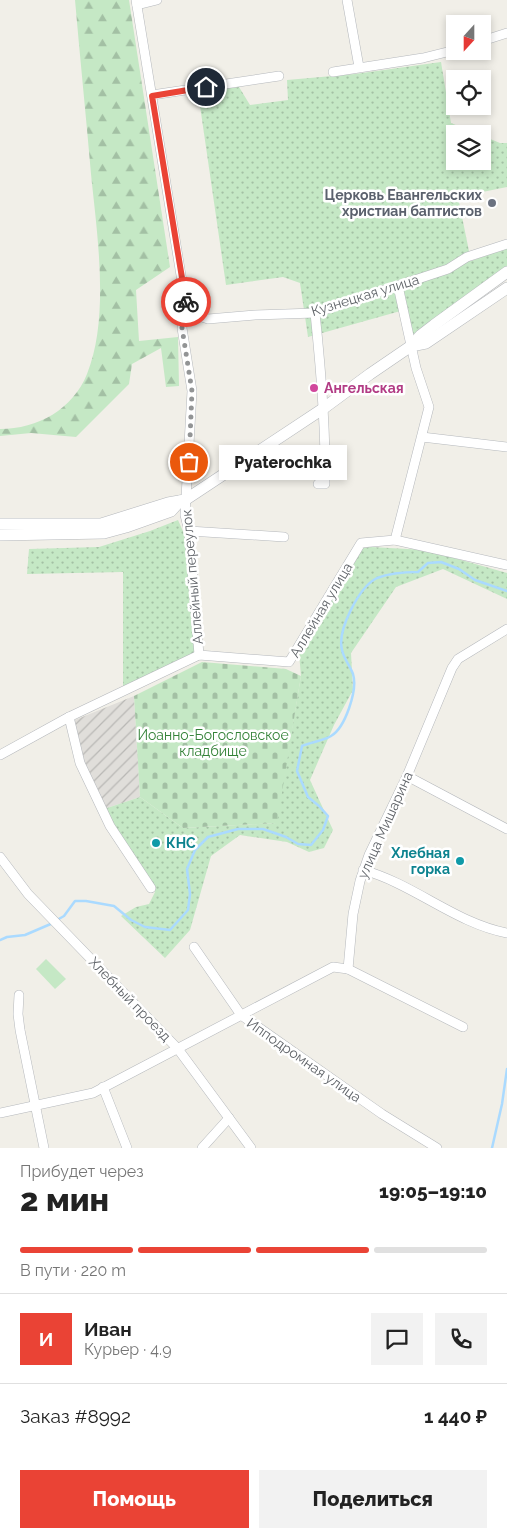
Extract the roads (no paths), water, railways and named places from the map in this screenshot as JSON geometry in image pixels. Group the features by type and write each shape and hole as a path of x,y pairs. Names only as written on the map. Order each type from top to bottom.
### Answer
{"street":[{"path":"157,0 136,2 187,312 183,318 182,328 192,391 189,462 182,501"},
{"path":"347,0 359,68"},
{"path":"491,38 507,33"},
{"path":"333,72 423,58 446,52"},
{"path":"152,96 279,76"},
{"name":"Кузнецкая улица","path":"187,312 208,319 315,313 448,269 467,257 507,244"},
{"path":"0,534 104,533 171,511 182,501 324,408 411,346 421,335 503,274"},
{"path":"398,286 411,346 429,407 395,540 507,565"},
{"path":"411,346 426,343 506,289"},
{"path":"315,313 324,408 325,484 318,484"},
{"path":"422,437 507,447"},
{"path":"0,524 101,524 168,503 182,501"},
{"name":"Аллейный переулок","path":"182,501 190,531 199,655"},
{"path":"190,531 284,537"},
{"name":"Аллейная улица","path":"0,755 69,717 199,655 289,662 361,542 395,540"},
{"name":"улица Мишарина","path":"348,969 360,881 407,776 452,668 458,659 507,628"},
{"path":"69,717 80,762 110,826 151,888"},
{"path":"407,776 507,829"},
{"name":"Хлебный проезд","path":"0,857 4,871 61,927 178,1049 251,1148"},
{"path":"364,870 401,884 475,924 507,933"},
{"name":"Ипподромная улица","path":"194,947 241,1015 424,1144 437,1148"},
{"path":"0,1113 93,1094 333,967 348,969 463,1027"},
{"path":"19,995 18,1014 20,1030 44,1148"},
{"path":"104,1088 127,1148"},
{"path":"202,1148 229,1118"}],"waterway":[{"path":"57,920 64,916 75,901 86,901 114,906 131,920 145,927 170,930 188,910 190,894 187,869 195,850 208,837 238,829 263,829 286,837 298,844 311,845 323,830 328,816 308,797 297,771 302,746 324,739 336,732 349,708 354,681 353,674 343,653 341,642 346,621 363,590 377,578 398,573 418,572 428,563 441,562 459,569 475,580 507,591"},
{"path":"0,940 7,937 25,935 53,923"},
{"path":"492,1148 502,1104 507,1069"}],"place":[{"name":"Церковь Евангельских христиан баптистов","path":"492,203"},
{"name":"Ангельская","path":"314,388"},
{"name":"Pyaterochka","path":"189,462"},
{"name":"КНС","path":"156,843"},
{"name":"Хлебная горка","path":"460,861"}],"park label":[{"name":"Иоанно-Богословское кладбище","path":"213,744"}]}
